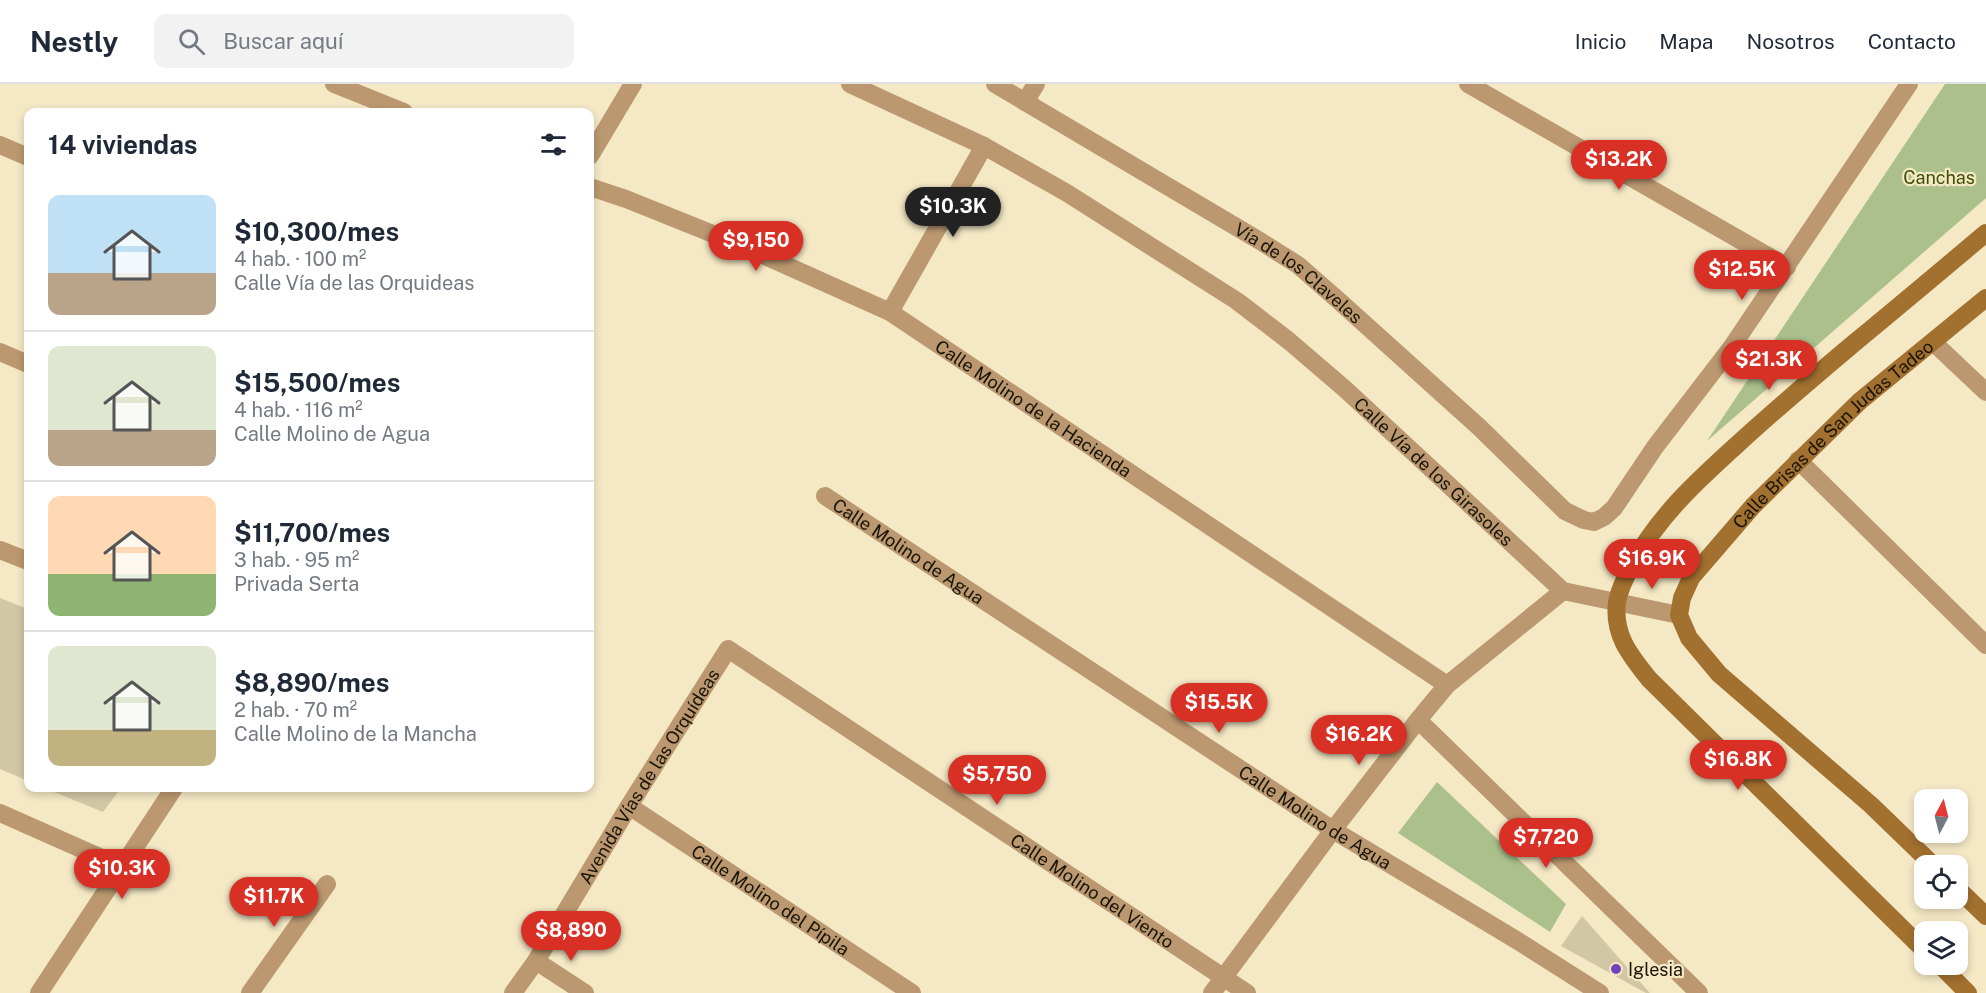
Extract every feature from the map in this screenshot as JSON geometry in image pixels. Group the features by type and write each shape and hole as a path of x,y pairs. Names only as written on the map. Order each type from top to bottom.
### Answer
{"street":[{"path":"334,84 394,108"},
{"path":"594,149 633,84"},
{"name":"Calle Vía de los Girasoles","path":"850,84 984,146 1066,193 1237,300 1345,389 1563,591"},
{"name":"Vía de los Claveles","path":"997,84 1250,234 1298,265 1479,427 1565,511 1584,520 1594,522 1614,508 1655,447 1731,348 1787,267"},
{"path":"1025,102 1036,84"},
{"path":"1468,84 1787,267 1909,84"},
{"path":"0,145 24,155"},
{"path":"890,312 984,146"},
{"name":"Calle Molino de la Hacienda","path":"594,188 743,246 890,312 1447,685"},
{"path":"1914,940 1649,679 1629,654 1619,636 1616,622 1617,601 1626,575 1637,556 1651,534 1686,491 1784,401 1986,233"},
{"name":"Calle Brisas de San Judas Tadeo","path":"1678,615 1682,598 1691,578 1753,506 1860,401 1986,298"},
{"path":"1933,342 1986,393"},
{"path":"0,352 24,362"},
{"path":"1798,460 1986,645"},
{"name":"Calle Molino de Agua","path":"825,496 1333,830 1600,993"},
{"path":"0,550 24,559"},
{"path":"1212,993 1333,830 1447,685 1563,591 1678,615 1689,638 1719,674 1871,805 1923,855"},
{"name":"Avenida Vías de las Orquídeas","path":"513,993 536,961 728,648"},
{"name":"Calle Molino del Viento","path":"728,648 1247,993"},
{"path":"1418,720 1699,993"},
{"path":"39,993 171,792"},
{"name":"Calle Molino del Pípila","path":"629,806 912,993"},
{"path":"0,813 122,867"},
{"path":"250,993 327,884"},
{"path":"1968,899 1986,916"},
{"path":"536,961 585,993"},
{"path":"1950,975 1968,993"}],"green space":[{"name":"Canchas","path":"1945,84 1986,84 1986,198 1707,441"},
{"path":"1437,782 1566,904 1550,932 1398,833"}],"building":[{"path":"0,598 24,607 24,779 0,769"},
{"path":"54,792 118,792 103,812"},
{"name":"Iglesia","path":"1582,916 1650,993 1646,993 1561,946"}],"place":[{"name":"Iglesia","path":"1616,969"}]}
